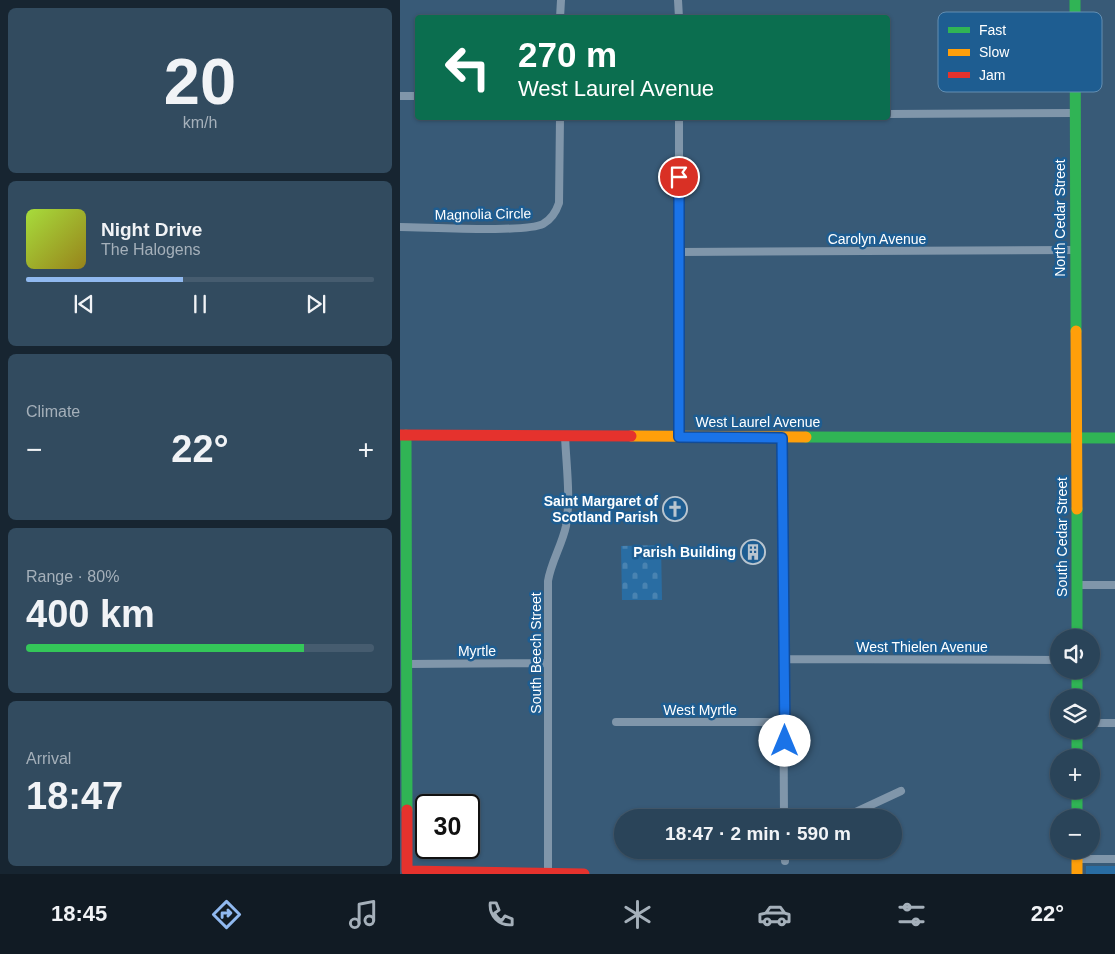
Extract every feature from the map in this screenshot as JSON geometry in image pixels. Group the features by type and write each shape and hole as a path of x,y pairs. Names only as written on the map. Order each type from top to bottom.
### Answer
{"street":[{"path":"560,0 560,15"},
{"path":"678,0 679,15"},
{"name":"North Cedar Street","path":"1074,92 1076,436"},
{"path":"400,96 415,96"},
{"path":"890,114 1074,113"},
{"name":"Magnolia Circle","path":"400,227 513,228 536,226 544,223 556,212 559,203 560,120"},
{"path":"679,120 679,437"},
{"name":"Carolyn Avenue","path":"680,252 1074,250"},
{"path":"403,435 407,664 407,871 584,874"},
{"name":"West Laurel Avenue","path":"403,435 782,438 1076,436 1115,438"},
{"name":"South Beech Street","path":"548,873 549,573 563,541 566,523 565,436"},
{"name":"South Cedar Street","path":"1076,436 1077,629"},
{"path":"782,438 784,809"},
{"path":"1077,585 1115,585"},
{"name":"West Thielen Avenue","path":"784,659 1050,660"},
{"name":"Myrtle","path":"407,664 548,663"},
{"name":"West Myrtle","path":"616,722 785,722"},
{"path":"1100,723 1115,724"},
{"path":"862,809 901,791"},
{"path":"1100,857 1115,859"},
{"path":"1077,859 1077,874"}],"green space":[{"path":"661,545 662,600 622,600 621,546"},
{"path":"1086,866 1115,866 1115,874 1086,874"}],"traffic: fast":[{"path":"1075,0 1075,12"},
{"path":"1075,92 1076,331"},
{"path":"406,435 407,810"},
{"path":"806,437 1115,438"},
{"path":"1077,509 1077,629"},
{"path":"1077,679 1077,689"},
{"path":"1077,739 1077,749"},
{"path":"1077,799 1077,809"}],"traffic: slow":[{"path":"1076,331 1077,509"},
{"path":"631,436 806,437"},
{"path":"1077,859 1077,874"}],"traffic: jam":[{"path":"400,435 631,436"},
{"path":"407,810 407,871 584,874"}],"place":[{"name":"Saint Margaret of Scotland Parish","path":"675,509"},
{"name":"Parish Building","path":"753,552"}],"route":[{"path":"679,177 679,437 782,438 785,741"}]}
